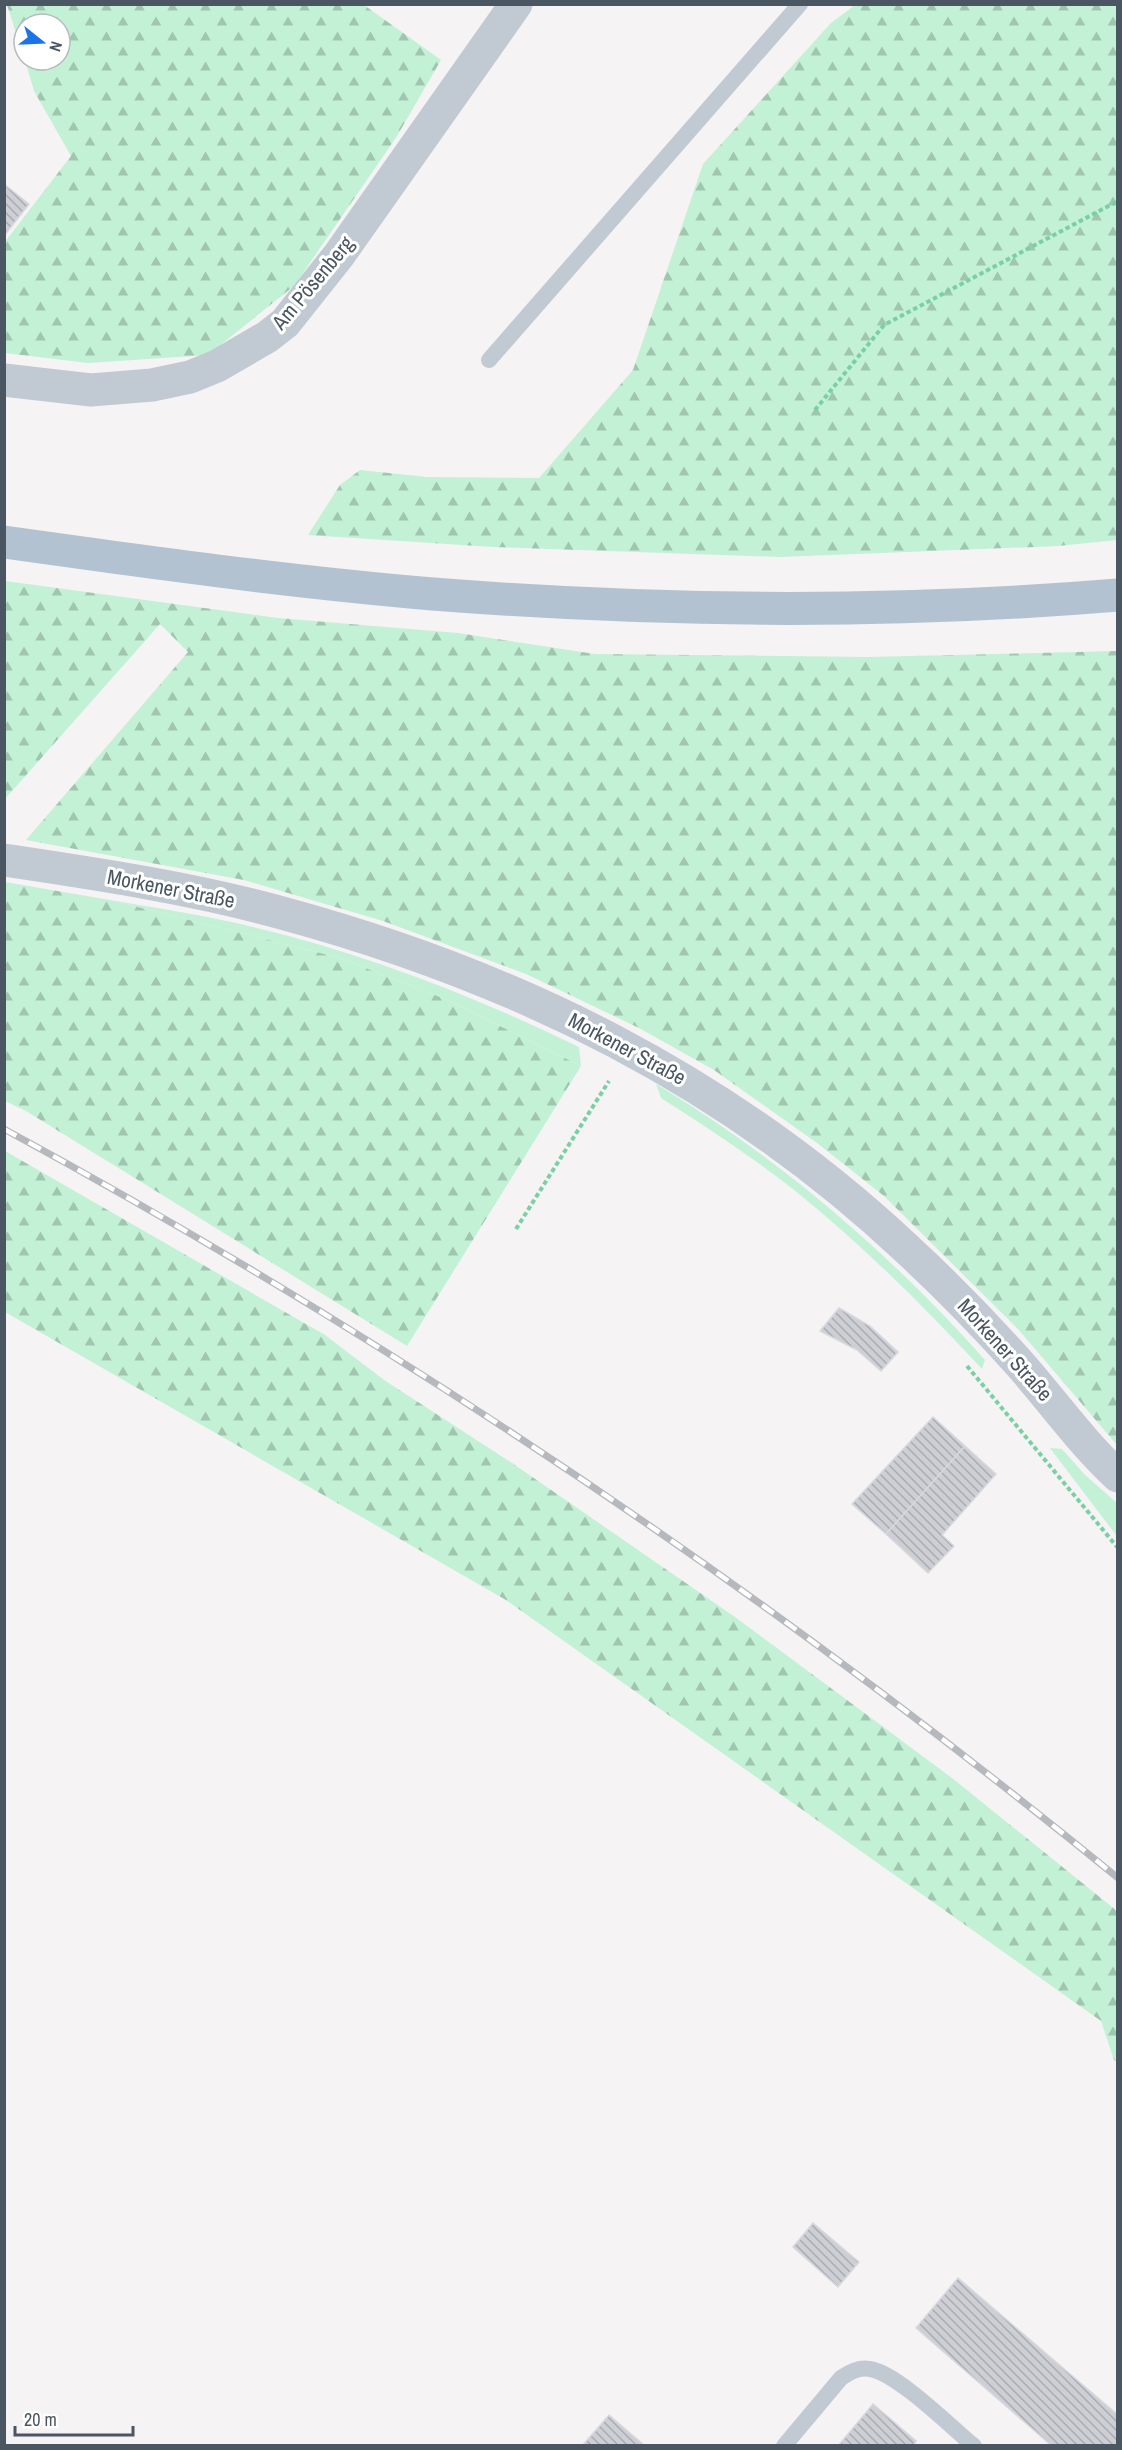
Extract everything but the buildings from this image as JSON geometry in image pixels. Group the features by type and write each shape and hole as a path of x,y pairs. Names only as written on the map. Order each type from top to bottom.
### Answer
{"main road":[{"path":"4,542 316,583 538,600 750,607 885,607 965,605 1118,595"}],"street":[{"name":"Am Pösenberg","path":"4,380 109,390 152,385 190,377 217,366 267,337 285,323 339,255 516,4"},
{"name":"Morkener Straße","path":"4,860 232,901 326,925 523,997 629,1047 761,1129 867,1212 981,1322 1118,1476"}],"lane":[{"path":"489,360 800,4"},
{"path":"784,2445 841,2378 851,2371 868,2368 895,2380 974,2445"}],"path":[{"path":"815,410 884,325 1118,201"},
{"path":"516,1229 629,1047"},
{"path":"961,1359 1118,1548"}],"green space":[{"path":"7,5 364,5 441,60 397,136 294,286 208,355 88,363 5,353 4,243 71,156 34,91 28,72 72,72 72,12 12,12 12,21"},
{"path":"855,5 1117,5 1117,540 1058,546 781,557 493,547 308,535 340,485 360,470 427,477 539,478 633,370 703,164 831,23"},
{"path":"5,581 278,618 458,633 595,654 868,657 1117,651 1117,1445 1018,1329 884,1196 817,1143 714,1070 639,1028 526,974 383,921 244,880 26,840 188,652 160,624 5,799"},
{"path":"5,882 110,900 340,958 445,999 581,1066 407,1346 26,1111 5,1101"},
{"path":"110,900 249,926 375,962 499,1010 579,1047 581,1066 445,999 340,958"},
{"path":"656,1084 701,1112 789,1175 872,1245 911,1282 985,1360 982,1369 914,1298 843,1231 761,1165 661,1098"},
{"path":"5,1151 325,1335 384,1380 512,1463 735,1617 952,1778 1117,1911 1117,2062 1114,2060 1101,2021 506,1600 5,1312"},
{"path":"1050,1448 1062,1449 1085,1475 1117,1503 1116,1535"}],"railway":[{"path":"4,1129 296,1296 579,1477 853,1671 1118,1878"}]}
